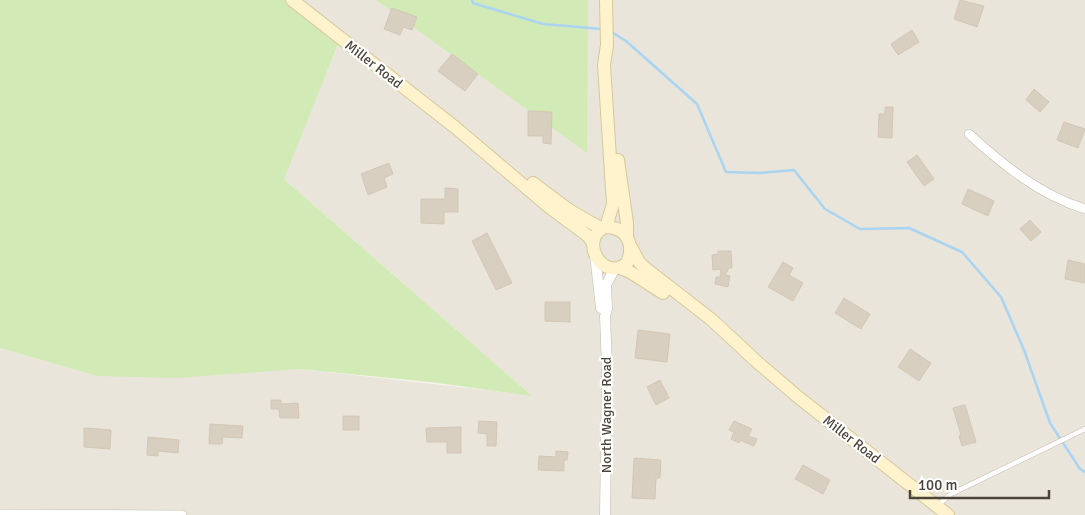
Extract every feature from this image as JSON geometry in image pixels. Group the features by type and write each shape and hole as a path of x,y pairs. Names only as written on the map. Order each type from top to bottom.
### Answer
{"main road":[{"name":"Miller Road","path":"292,0 456,128 549,207 588,236 594,249"},
{"path":"606,0 607,41 610,54 619,169 629,242 628,263 618,268 599,262 594,249 597,233 604,228 613,204 604,65 607,41"},
{"name":"Miller Road","path":"456,128 469,135 569,210 604,228"},
{"path":"604,228 623,231 629,242"},
{"name":"Miller Road","path":"629,242 639,262 645,268 712,320 798,397 948,515"},
{"name":"Miller Road","path":"618,268 652,285 732,346 756,361"}],"street":[{"path":"969,134 1028,183 1085,209"},
{"name":"North Wagner Road","path":"594,249 602,311 605,316"},
{"name":"North Wagner Road","path":"605,515 606,285 618,268"},
{"path":"1,514 182,515"}],"lane":[{"path":"937,506 951,494 1085,430"}],"shaded area":[{"path":"293,0 1085,0 1085,515 0,515 0,348 97,376 300,369 531,395 283,178 341,38"}],"green space":[{"path":"0,0 292,0 341,37 284,179 532,396 430,382 300,369 176,378 97,376 0,348"},
{"path":"376,0 588,0 587,153"}],"building":[{"path":"960,0 984,6 977,27 954,19"},
{"path":"392,8 417,17 412,30 403,27 400,35 384,29"},
{"path":"912,30 919,42 898,55 891,44"},
{"path":"452,54 478,74 465,91 438,71"},
{"path":"1034,89 1049,102 1040,112 1026,100"},
{"path":"885,107 893,107 892,138 878,137 879,114 885,114"},
{"path":"528,111 552,112 551,144 543,143 543,136 528,136"},
{"path":"1064,122 1085,129 1078,148 1057,140"},
{"path":"917,155 934,179 924,186 907,162"},
{"path":"389,163 393,174 384,178 387,187 368,195 361,174"},
{"path":"445,188 458,189 458,212 444,212 444,224 421,223 421,199 445,199"},
{"path":"968,189 994,201 988,216 962,204"},
{"path":"1030,220 1041,232 1031,241 1020,229"},
{"path":"487,233 512,283 496,290 472,241"},
{"path":"718,251 731,251 732,268 729,268 725,275 730,276 728,287 715,284 716,277 720,277 721,269 713,270 712,255 718,254"},
{"path":"1068,260 1085,264 1085,283 1065,279"},
{"path":"783,262 793,268 789,275 803,283 793,301 768,287"},
{"path":"844,298 870,314 861,329 835,313"},
{"path":"545,302 570,302 570,322 545,321"},
{"path":"638,330 670,334 667,362 635,358"},
{"path":"910,349 931,363 919,381 898,367"},
{"path":"660,380 669,398 656,405 647,387"},
{"path":"271,400 281,400 281,404 298,403 299,418 280,418 279,409 271,409"},
{"path":"965,405 976,442 962,446 959,436 961,435 953,408"},
{"path":"343,416 359,416 359,430 343,430"},
{"path":"479,421 497,422 496,446 487,446 487,434 478,433"},
{"path":"734,421 752,429 748,436 757,439 754,446 740,440 739,443 731,439 734,432 729,430"},
{"path":"210,424 243,426 242,438 223,437 222,444 209,444"},
{"path":"461,427 461,453 447,453 447,442 427,442 426,428"},
{"path":"84,428 111,430 110,449 84,447"},
{"path":"148,437 179,440 178,453 158,451 158,456 147,455"},
{"path":"556,451 568,452 567,460 564,460 564,471 538,470 539,456 556,457"},
{"path":"634,458 661,460 660,478 656,478 655,499 632,498"},
{"path":"803,465 830,480 823,494 795,479"}],"waterway":[{"path":"472,0 473,3 543,24 602,29"},
{"path":"610,31 626,41 697,104 726,172 759,173 794,170 825,209 860,229 909,228 962,252 1001,297 1024,350 1050,423 1080,469 1085,472"}]}
